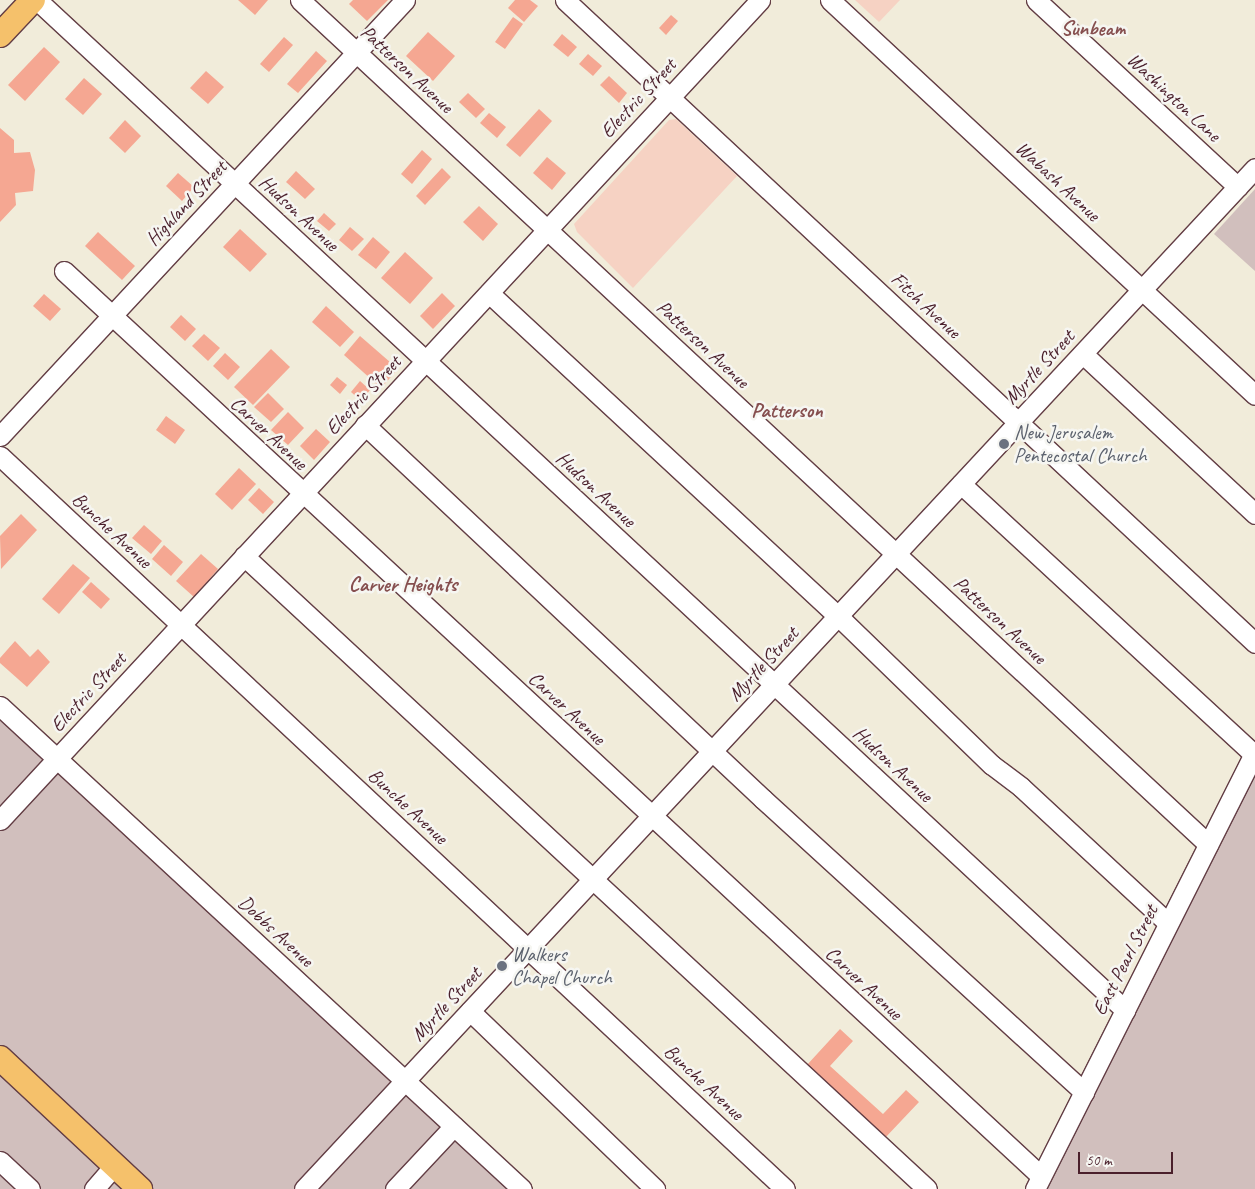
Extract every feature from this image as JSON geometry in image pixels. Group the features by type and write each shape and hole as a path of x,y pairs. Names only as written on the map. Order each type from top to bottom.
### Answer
{"main road":[{"path":"0,35 35,0"},
{"path":"0,1058 140,1189"}],"street":[{"name":"Hudson Avenue","path":"35,0 1124,1010"},
{"name":"Patterson Avenue","path":"300,0 1208,844"},
{"name":"Highland Street","path":"0,436 405,0"},
{"name":"Fitch Avenue","path":"566,0 1255,643"},
{"name":"Electric Street","path":"0,820 760,0"},
{"name":"Wabash Avenue","path":"830,0 1255,395"},
{"name":"Washington Lane","path":"1036,0 1238,187"},
{"name":"Myrtle Street","path":"306,1188 1255,168"},
{"name":"Carver Avenue","path":"64,271 110,318 651,817 1038,1182"},
{"path":"489,293 838,616 992,766 1021,787 1168,923"},
{"path":"1082,354 1255,514"},
{"path":"365,426 714,750 763,799 1084,1092"},
{"name":"Bunche Avenue","path":"0,456 786,1189"},
{"path":"962,484 1254,753"},
{"path":"244,556 927,1189"},
{"name":"Dobbs Avenue","path":"0,706 522,1189"},
{"name":"East Pearl Street","path":"1038,1182 1254,753"},
{"path":"470,1011 655,1189"},
{"path":"395,1189 454,1126"},
{"path":"0,1161 30,1189"},
{"path":"94,1189 115,1166"}],"shaded area":[{"path":"855,0 900,0 879,22"},
{"path":"676,119 737,176 633,288 577,232 574,224 669,120"},
{"path":"1255,189 1255,271 1214,234"},
{"path":"0,706 520,1189 0,1189"},
{"path":"1255,775 1255,1189 1040,1189"}],"building":[{"path":"238,0 268,0 255,15"},
{"path":"353,0 388,0 367,21 349,4"},
{"path":"515,0 530,0 538,6 524,22 508,8"},
{"path":"671,15 678,21 666,35 659,28"},
{"path":"513,17 523,24 505,49 495,42"},
{"path":"428,32 455,56 433,81 406,56"},
{"path":"562,34 577,47 568,57 553,45"},
{"path":"284,37 293,45 269,72 260,64"},
{"path":"44,47 60,62 25,101 8,85"},
{"path":"316,51 327,61 298,93 287,84"},
{"path":"588,54 602,66 593,76 579,64"},
{"path":"206,71 224,87 208,104 190,88"},
{"path":"609,76 627,93 619,103 600,85"},
{"path":"84,78 102,94 83,115 65,99"},
{"path":"468,93 485,109 476,118 459,102"},
{"path":"539,109 552,121 520,157 506,145"},
{"path":"489,113 506,127 497,138 480,123"},
{"path":"125,120 141,136 125,153 109,138"},
{"path":"0,128 14,140 14,153 30,152 35,170 33,191 15,193 16,205 0,222"},
{"path":"422,150 432,159 412,184 401,174"},
{"path":"547,157 566,173 552,190 533,173"},
{"path":"442,168 451,177 425,205 416,196"},
{"path":"296,171 315,189 305,199 286,182"},
{"path":"178,173 194,187 182,201 166,186"},
{"path":"479,206 498,224 483,241 463,222"},
{"path":"324,213 336,224 329,231 317,221"},
{"path":"350,227 364,239 352,251 339,240"},
{"path":"240,229 267,254 250,272 223,247"},
{"path":"98,232 135,266 122,280 85,246"},
{"path":"373,237 390,252 376,269 358,255"},
{"path":"405,252 433,278 410,304 381,278"},
{"path":"442,293 455,306 433,329 420,316"},
{"path":"44,294 61,309 50,321 33,306"},
{"path":"326,306 354,332 340,347 312,322"},
{"path":"181,315 196,329 185,341 170,327"},
{"path":"204,334 220,348 208,361 192,346"},
{"path":"360,336 398,369 381,388 344,355"},
{"path":"271,349 290,367 253,405 234,387"},
{"path":"225,353 240,367 228,380 213,366"},
{"path":"337,377 347,385 340,394 330,385"},
{"path":"360,381 370,390 361,401 351,392"},
{"path":"268,393 284,409 271,422 254,407"},
{"path":"288,412 304,428 288,445 271,430"},
{"path":"166,416 185,430 175,444 156,430"},
{"path":"316,429 330,442 314,460 300,446"},
{"path":"239,468 256,484 232,510 215,494"},
{"path":"259,488 274,502 263,514 248,500"},
{"path":"21,514 37,530 1,569 0,536"},
{"path":"144,525 162,541 151,554 132,538"},
{"path":"164,545 183,562 171,576 152,559"},
{"path":"201,554 218,569 194,597 176,581"},
{"path":"73,564 90,578 59,614 42,599"},
{"path":"91,582 110,599 101,609 82,592"},
{"path":"15,641 30,657 38,649 50,662 27,687 0,663 0,658"},
{"path":"840,1029 853,1041 830,1066 883,1114 906,1090 919,1102 884,1139 806,1066"}],"place":[{"name":"New Jerusalem Pentecostal Church","path":"1004,444"},
{"name":"Walkers Chapel Church","path":"502,966"}],"district":[{"name":"Sunbeam","path":"1093,28"},
{"name":"Patterson","path":"787,410"},
{"name":"Carver Heights","path":"403,584"}]}
